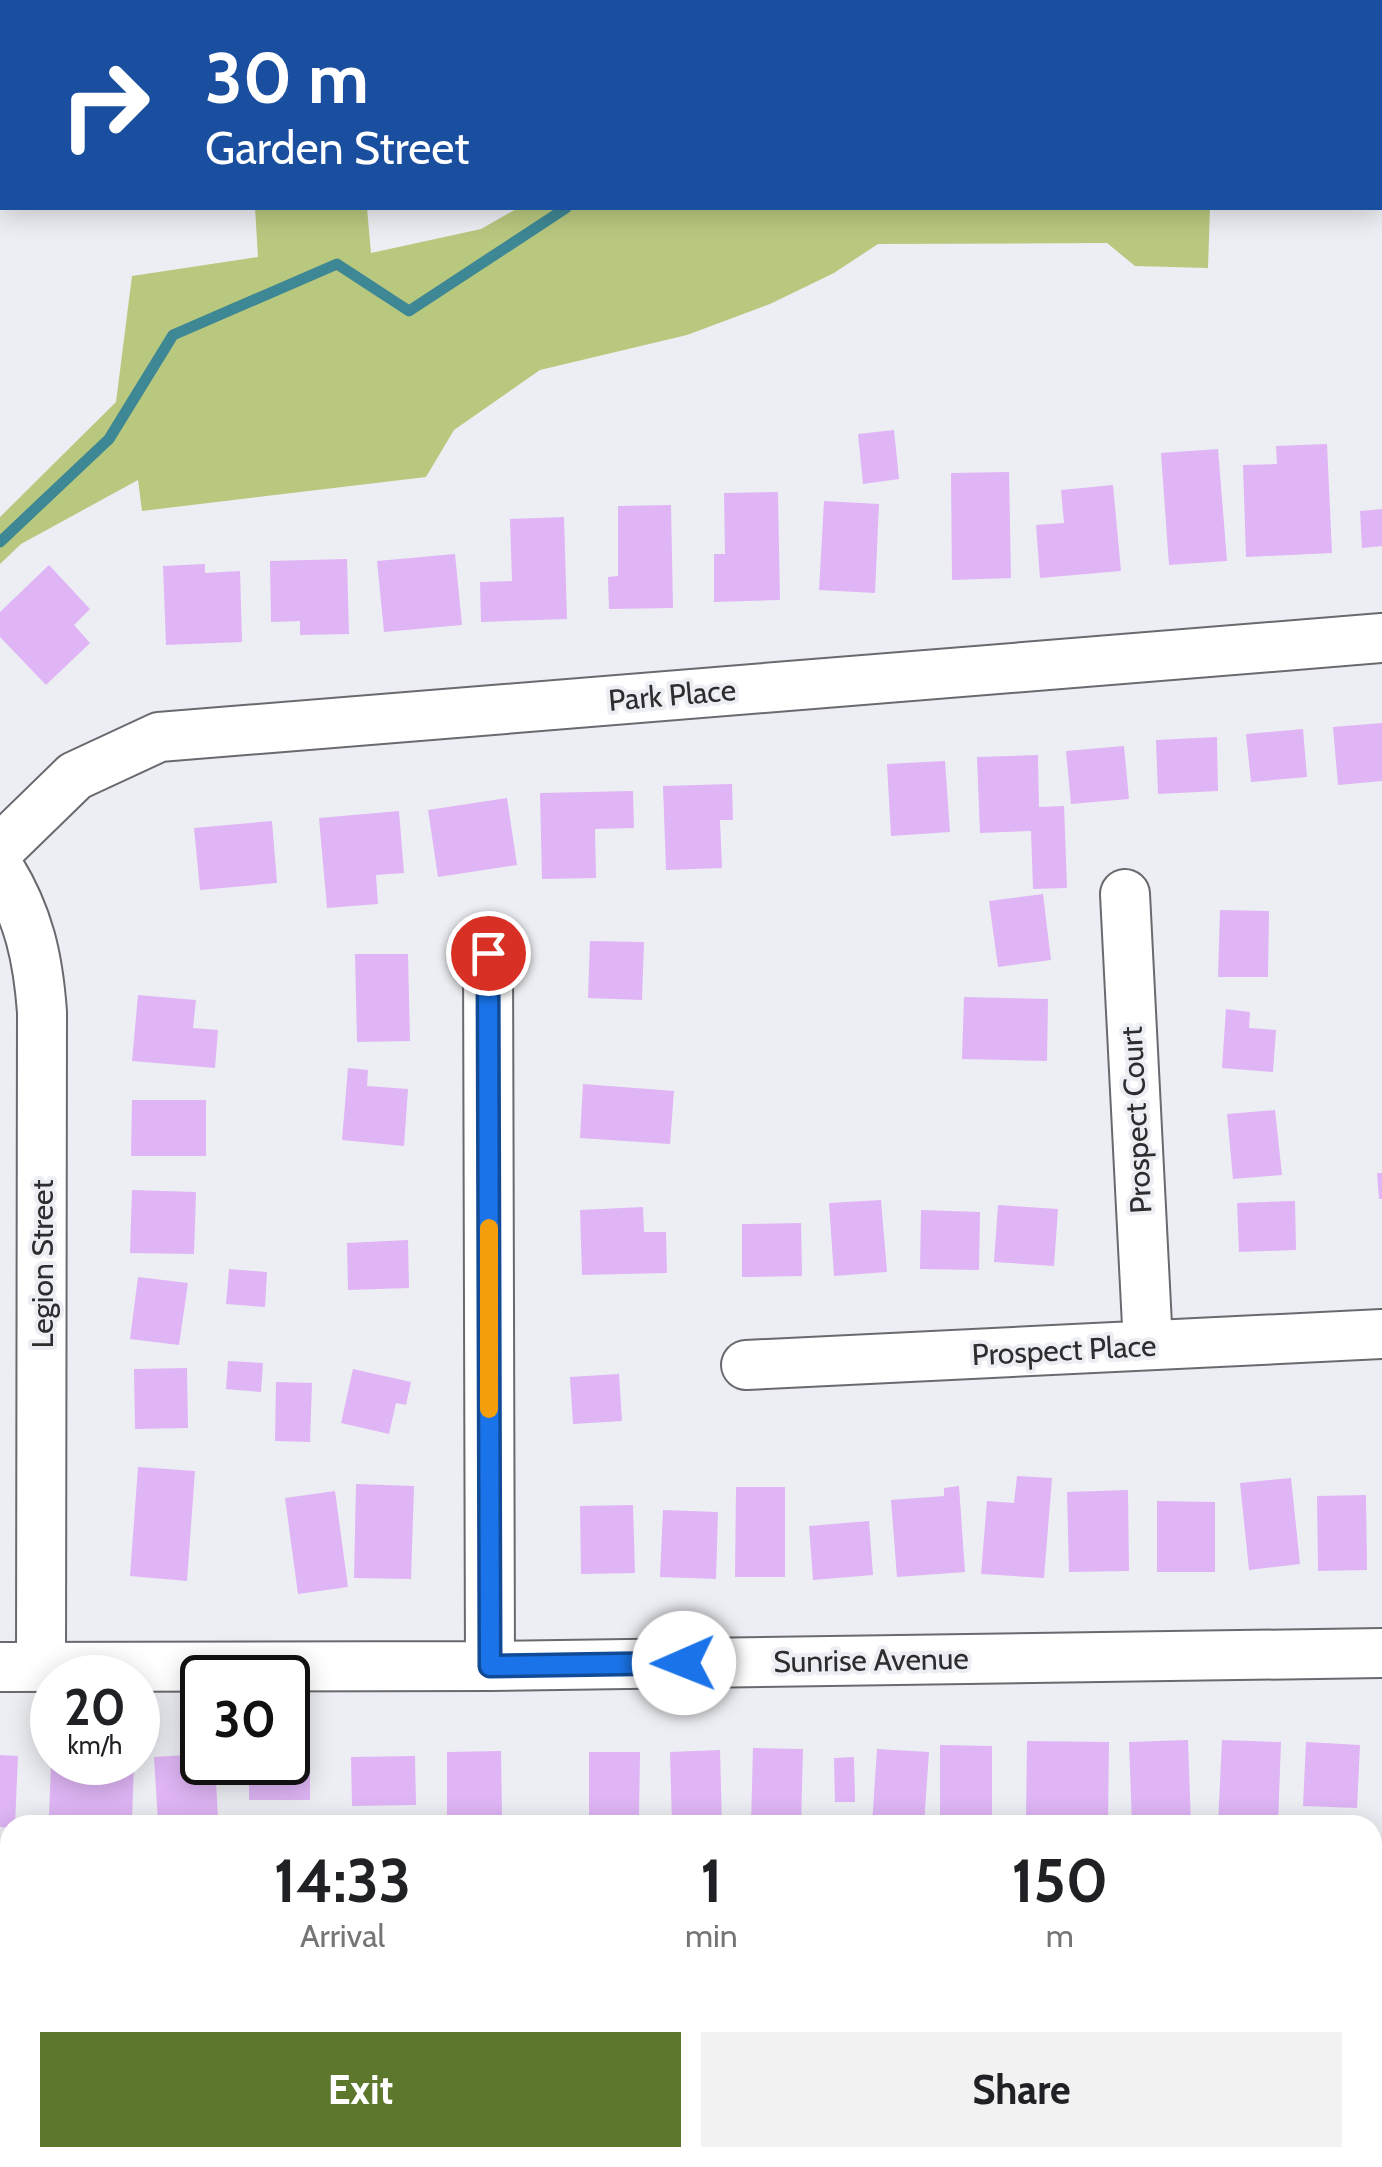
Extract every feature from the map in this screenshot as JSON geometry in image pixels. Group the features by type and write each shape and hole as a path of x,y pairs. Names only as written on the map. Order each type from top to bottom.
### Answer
{"street":[{"name":"Park Place","path":"0,849 75,776 159,737 1382,638"},
{"name":"Legion Street","path":"0,869 18,898 38,967 42,1012 20,1667"},
{"name":"Prospect Court","path":"1125,894 1148,1346"},
{"path":"488,953 490,1666"},
{"name":"Prospect Place","path":"746,1366 1382,1334"},
{"name":"Sunrise Avenue","path":"20,1667 490,1666 1382,1653"}],"green space":[{"path":"255,210 367,210 371,253 481,229 514,210 1210,210 1208,268 1135,266 1107,243 878,244 834,273 770,304 687,335 540,370 454,430 426,477 142,511 138,480 21,544 0,564 0,517 116,402 132,276 258,257"}],"building":[{"path":"894,430 899,479 863,484 858,434"},
{"path":"1327,444 1332,553 1246,557 1243,465 1277,464 1276,446"},
{"path":"1218,449 1227,561 1169,565 1161,453"},
{"path":"1009,472 1011,578 952,580 951,473"},
{"path":"1113,485 1121,571 1040,578 1036,525 1064,523 1061,490"},
{"path":"778,492 780,600 714,602 714,554 725,554 724,493"},
{"path":"824,501 879,504 875,593 819,590"},
{"path":"671,505 673,608 609,609 608,577 618,576 618,506"},
{"path":"1382,509 1382,546 1362,548 1360,511"},
{"path":"564,517 567,619 481,622 480,582 512,581 510,519"},
{"path":"455,554 462,625 384,632 377,561"},
{"path":"347,559 349,634 300,635 300,621 271,622 270,561"},
{"path":"205,564 205,573 240,571 242,642 166,645 163,566"},
{"path":"49,565 90,609 74,625 90,643 46,685 0,637 0,612"},
{"path":"1382,723 1382,781 1338,785 1333,727"},
{"path":"1303,729 1307,777 1251,782 1246,734"},
{"path":"1217,737 1218,791 1158,794 1156,740"},
{"path":"1124,746 1129,799 1071,804 1066,751"},
{"path":"1038,755 1039,807 1064,806 1067,888 1033,889 1031,831 980,833 977,757"},
{"path":"945,761 950,832 891,836 887,764"},
{"path":"732,784 733,820 720,820 722,868 666,870 663,786"},
{"path":"633,791 634,828 595,829 596,878 542,879 540,793"},
{"path":"507,798 517,865 438,877 428,810"},
{"path":"399,811 404,873 376,875 378,904 327,908 319,818"},
{"path":"272,821 277,883 200,890 194,828"},
{"path":"1043,894 1051,960 998,967 989,901"},
{"path":"1220,910 1269,911 1268,977 1218,977"},
{"path":"590,941 644,942 642,1000 588,998"},
{"path":"355,954 408,954 410,1041 357,1042"},
{"path":"138,995 196,1000 193,1028 218,1030 215,1068 132,1061"},
{"path":"964,997 1048,999 1047,1061 962,1059"},
{"path":"1226,1009 1250,1012 1249,1028 1276,1030 1273,1072 1222,1068"},
{"path":"348,1068 368,1070 367,1086 408,1089 404,1146 342,1140"},
{"path":"583,1084 674,1091 670,1144 580,1138"},
{"path":"132,1100 206,1100 206,1156 131,1156"},
{"path":"1275,1110 1282,1175 1233,1179 1227,1114"},
{"path":"1377,1173 1382,1173 1382,1199 1379,1199"},
{"path":"132,1190 196,1192 194,1254 130,1253"},
{"path":"881,1200 887,1272 834,1276 829,1203"},
{"path":"1295,1201 1296,1250 1239,1252 1237,1203"},
{"path":"998,1205 1058,1209 1054,1266 994,1262"},
{"path":"643,1207 644,1232 666,1232 667,1273 582,1275 580,1210"},
{"path":"921,1210 980,1212 979,1270 920,1269"},
{"path":"801,1223 802,1276 742,1277 742,1224"},
{"path":"408,1240 409,1288 348,1290 347,1243"},
{"path":"229,1269 267,1272 265,1307 226,1304"},
{"path":"138,1277 188,1283 179,1345 130,1339"},
{"path":"228,1361 263,1363 261,1392 226,1389"},
{"path":"187,1368 188,1428 135,1429 134,1369"},
{"path":"353,1369 411,1382 406,1405 396,1403 389,1434 341,1423"},
{"path":"619,1374 622,1421 573,1424 570,1377"},
{"path":"276,1382 312,1383 310,1442 275,1441"},
{"path":"138,1467 195,1471 187,1581 130,1576"},
{"path":"1017,1476 1052,1478 1044,1578 981,1574 987,1501 1014,1503"},
{"path":"1291,1478 1300,1564 1249,1570 1240,1483"},
{"path":"356,1484 414,1486 411,1579 354,1578"},
{"path":"959,1486 965,1572 897,1577 891,1500 944,1496 944,1488"},
{"path":"736,1487 785,1487 785,1577 735,1577"},
{"path":"1128,1490 1129,1571 1069,1572 1067,1492"},
{"path":"335,1491 348,1587 298,1594 285,1498"},
{"path":"1366,1495 1367,1570 1318,1571 1317,1496"},
{"path":"1157,1501 1215,1502 1215,1572 1157,1572"},
{"path":"633,1505 635,1573 581,1574 580,1506"},
{"path":"663,1510 718,1512 716,1579 660,1577"},
{"path":"869,1521 873,1575 813,1580 809,1526"},
{"path":"1188,1740 1191,1815 1132,1815 1129,1742"},
{"path":"1222,1740 1281,1742 1278,1815 1218,1815"},
{"path":"1027,1741 1109,1742 1108,1815 1026,1815"},
{"path":"1306,1742 1360,1745 1357,1808 1303,1806"},
{"path":"940,1745 992,1746 992,1815 940,1815"},
{"path":"753,1748 803,1749 801,1815 751,1815"},
{"path":"877,1749 929,1752 925,1815 873,1815"},
{"path":"720,1750 722,1815 672,1815 670,1752"},
{"path":"501,1751 502,1815 447,1815 447,1752"},
{"path":"589,1752 640,1752 639,1815 589,1815"},
{"path":"0,1755 18,1756 15,1815 0,1815"},
{"path":"180,1755 180,1785 216,1785 218,1815 158,1815 156,1785 160,1785 160,1757"},
{"path":"415,1756 416,1805 352,1806 351,1757"},
{"path":"854,1757 855,1802 835,1802 834,1758"},
{"path":"50,1785 133,1785 132,1815 49,1815"},
{"path":"249,1785 310,1785 310,1800 249,1800"}],"waterway":[{"path":"0,542 109,439 173,335 337,264 409,311 563,210"}],"slow traffic":[{"path":"489,1228 489,1409"}],"route":[{"path":"488,953 490,1666 684,1663"}]}
